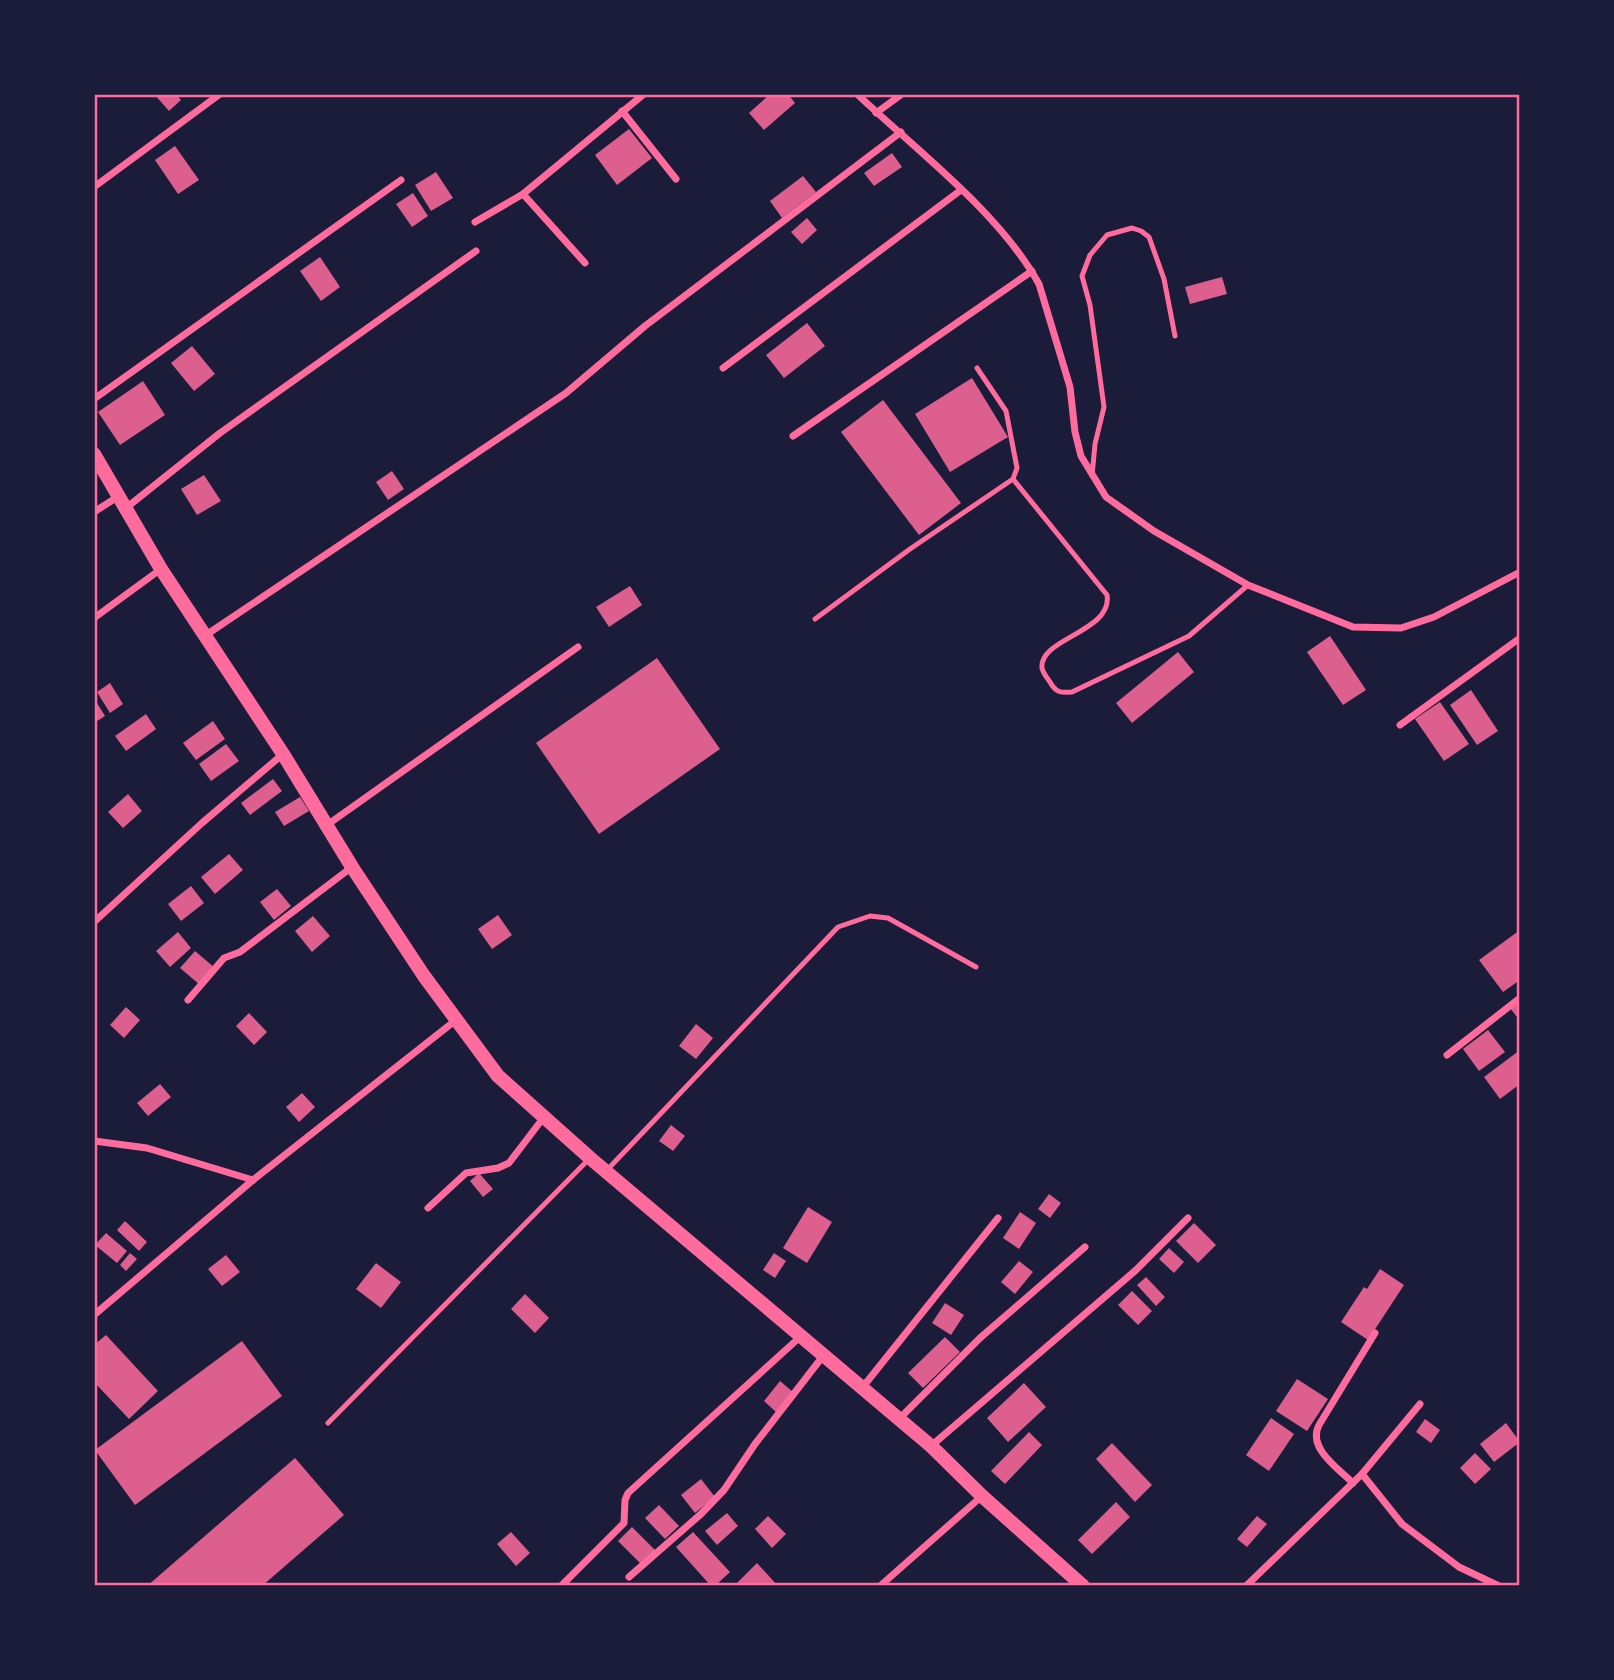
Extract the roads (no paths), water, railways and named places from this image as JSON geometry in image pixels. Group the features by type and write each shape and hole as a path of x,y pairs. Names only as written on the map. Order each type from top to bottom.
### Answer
{"main road":[{"path":"94,454 161,569 283,754 352,867 424,976 498,1076 606,1172 930,1446 1078,1584"}],"street":[{"path":"94,187 220,94"},
{"path":"475,222 523,194 644,94"},
{"path":"857,94 961,190 1008,239 1032,271 1039,284 1070,387 1074,432 1081,456 1106,497 1131,516 1248,585 1353,627 1401,628 1434,617 1520,572"},
{"path":"876,113 902,94"},
{"path":"622,111 676,178"},
{"path":"206,635 566,393 645,326 901,132"},
{"path":"94,399 401,180"},
{"path":"723,368 961,190"},
{"path":"523,194 585,263"},
{"path":"94,512 122,502 476,251"},
{"path":"793,436 1032,271"},
{"path":"94,618 161,569"},
{"path":"1400,725 1520,638"},
{"path":"327,825 578,647"},
{"path":"94,922 202,823 283,754"},
{"path":"188,1000 224,958 240,952 352,867"},
{"path":"1447,1055 1520,998"},
{"path":"94,1315 253,1180 456,1020"},
{"path":"428,1208 466,1173 498,1168 509,1163 544,1117"},
{"path":"94,1140 159,1151 253,1180"},
{"path":"862,1388 998,1218"},
{"path":"930,1446 1136,1270 1188,1218"},
{"path":"899,1419 980,1338 1085,1247"},
{"path":"1353,1483 1318,1447 1314,1437 1318,1425 1376,1334"},
{"path":"561,1586 624,1523 628,1493 800,1337"},
{"path":"629,1577 701,1514 724,1490 755,1444 823,1356"},
{"path":"1246,1586 1362,1474 1420,1404"},
{"path":"1362,1474 1402,1524 1459,1567 1499,1586"},
{"path":"880,1586 982,1496"}],"lane":[{"path":"1092,476 1095,444 1104,407 1090,305 1082,276 1090,256 1107,235 1132,228 1142,230 1149,237 1164,279 1175,336"},
{"path":"815,619 910,549 1013,479 1017,468 1006,411 977,368"},
{"path":"1013,479 1107,595 1104,615 1049,652 1043,661 1042,670 1054,690 1061,693 1072,692 1189,636 1248,585"},
{"path":"606,1172 838,927 870,916 888,918 976,967"},
{"path":"328,1423 590,1158"}]}
